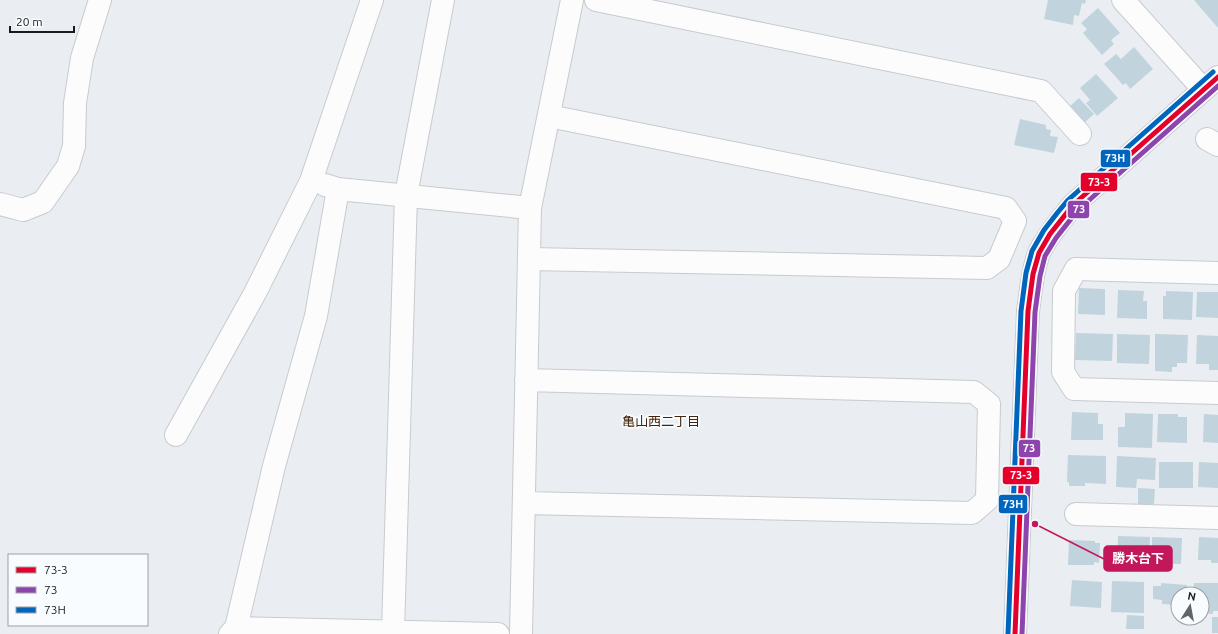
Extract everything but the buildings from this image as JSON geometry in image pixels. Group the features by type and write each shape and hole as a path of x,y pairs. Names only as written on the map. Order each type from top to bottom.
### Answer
{"street":[{"path":"0,204 23,210 43,202 68,166 74,146 75,103 82,58 100,0"},
{"path":"176,435 255,292 310,180 372,0"},
{"path":"393,632 406,195 443,0"},
{"path":"521,634 530,208 572,0"},
{"path":"596,0 1041,91 1080,134"},
{"path":"1015,634 1028,311 1032,280 1040,253 1053,230 1073,205 1210,83 1123,0"},
{"path":"529,259 987,268 999,259 1015,221 1006,208 549,116"},
{"path":"310,180 338,188 530,208"},
{"path":"338,188 316,316 274,466 233,631 498,634"},
{"path":"1218,273 1076,269 1064,292 1063,372 1074,389 1218,393"},
{"path":"524,503 972,513 987,500 989,404 974,392 526,380"},
{"path":"1076,514 1218,518"}],"transit line":[{"name":"73H","path":"1008,634 1021,311 1026,273 1032,251 1044,230 1068,200 1213,72"},
{"name":"73-3","path":"1015,634 1028,311 1033,274 1039,253 1050,234 1073,205 1218,77"},
{"name":"73","path":"1022,634 1035,312 1040,276 1045,256 1056,238 1078,210 1218,86"}],"place":[{"name":"勝木台下","path":"1035,524"}],"district":[{"name":"亀山西二丁目","path":"661,421"}]}
